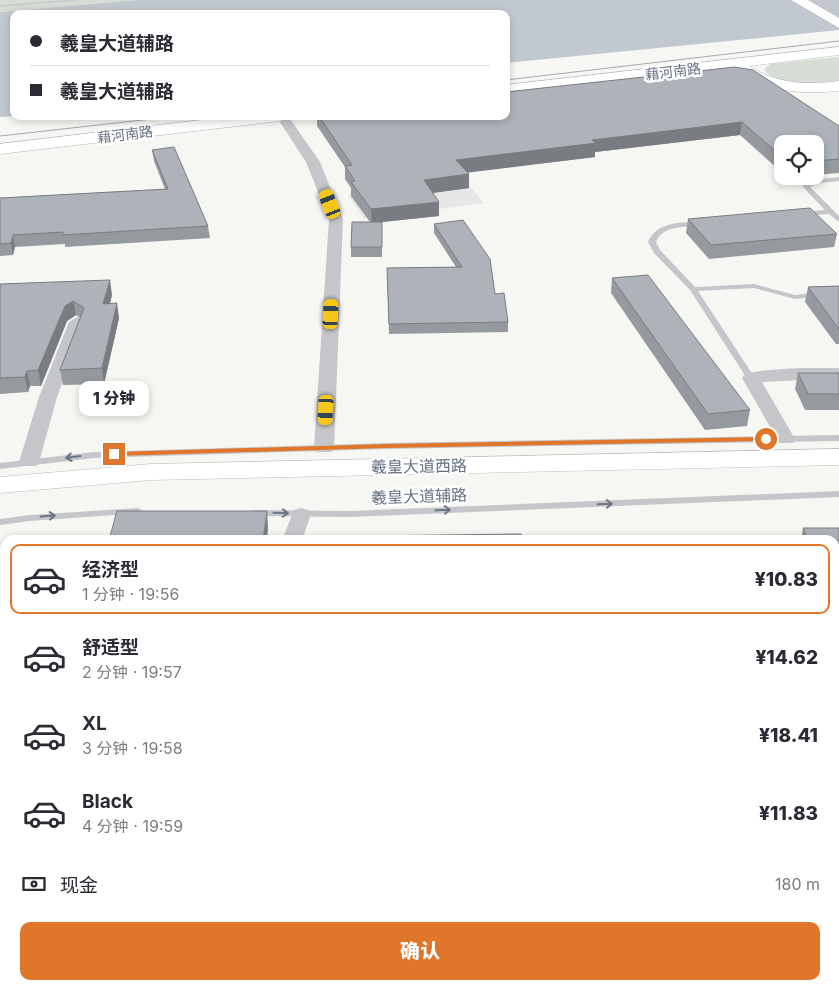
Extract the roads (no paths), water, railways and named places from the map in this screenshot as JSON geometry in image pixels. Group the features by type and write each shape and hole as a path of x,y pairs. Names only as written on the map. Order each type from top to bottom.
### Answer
{"main road":[{"path":"798,0 839,24"},
{"path":"809,0 839,18"},
{"name":"藉河南路","path":"510,90 839,51"},
{"path":"736,64 755,78 784,87 810,90 839,86"},
{"name":"藉河南路","path":"0,149 247,120"},
{"name":"羲皇大道西路","path":"0,484 151,472 839,458"},
{"name":"羲皇大道西路","path":"0,500 150,488 839,473"}],"street":[{"path":"284,120 313,162 336,219 324,448"},
{"path":"29,462 48,397 77,322"},
{"path":"786,439 751,378 784,374 839,374"},
{"path":"294,535 301,514"}],"lane":[{"path":"839,179 820,180 805,186 839,220"},
{"path":"792,215 831,212"},
{"path":"705,223 668,227 656,234 652,242 693,289 751,378"},
{"path":"693,289 754,286 795,297 839,292"},
{"path":"0,466 94,455 324,448 839,438"},
{"name":"羲皇大道辅路","path":"244,513 350,514 839,494"},
{"path":"0,522 98,513 147,512"}],"tram line":[{"path":"510,80 839,41"},
{"path":"0,136 143,120"}]}
